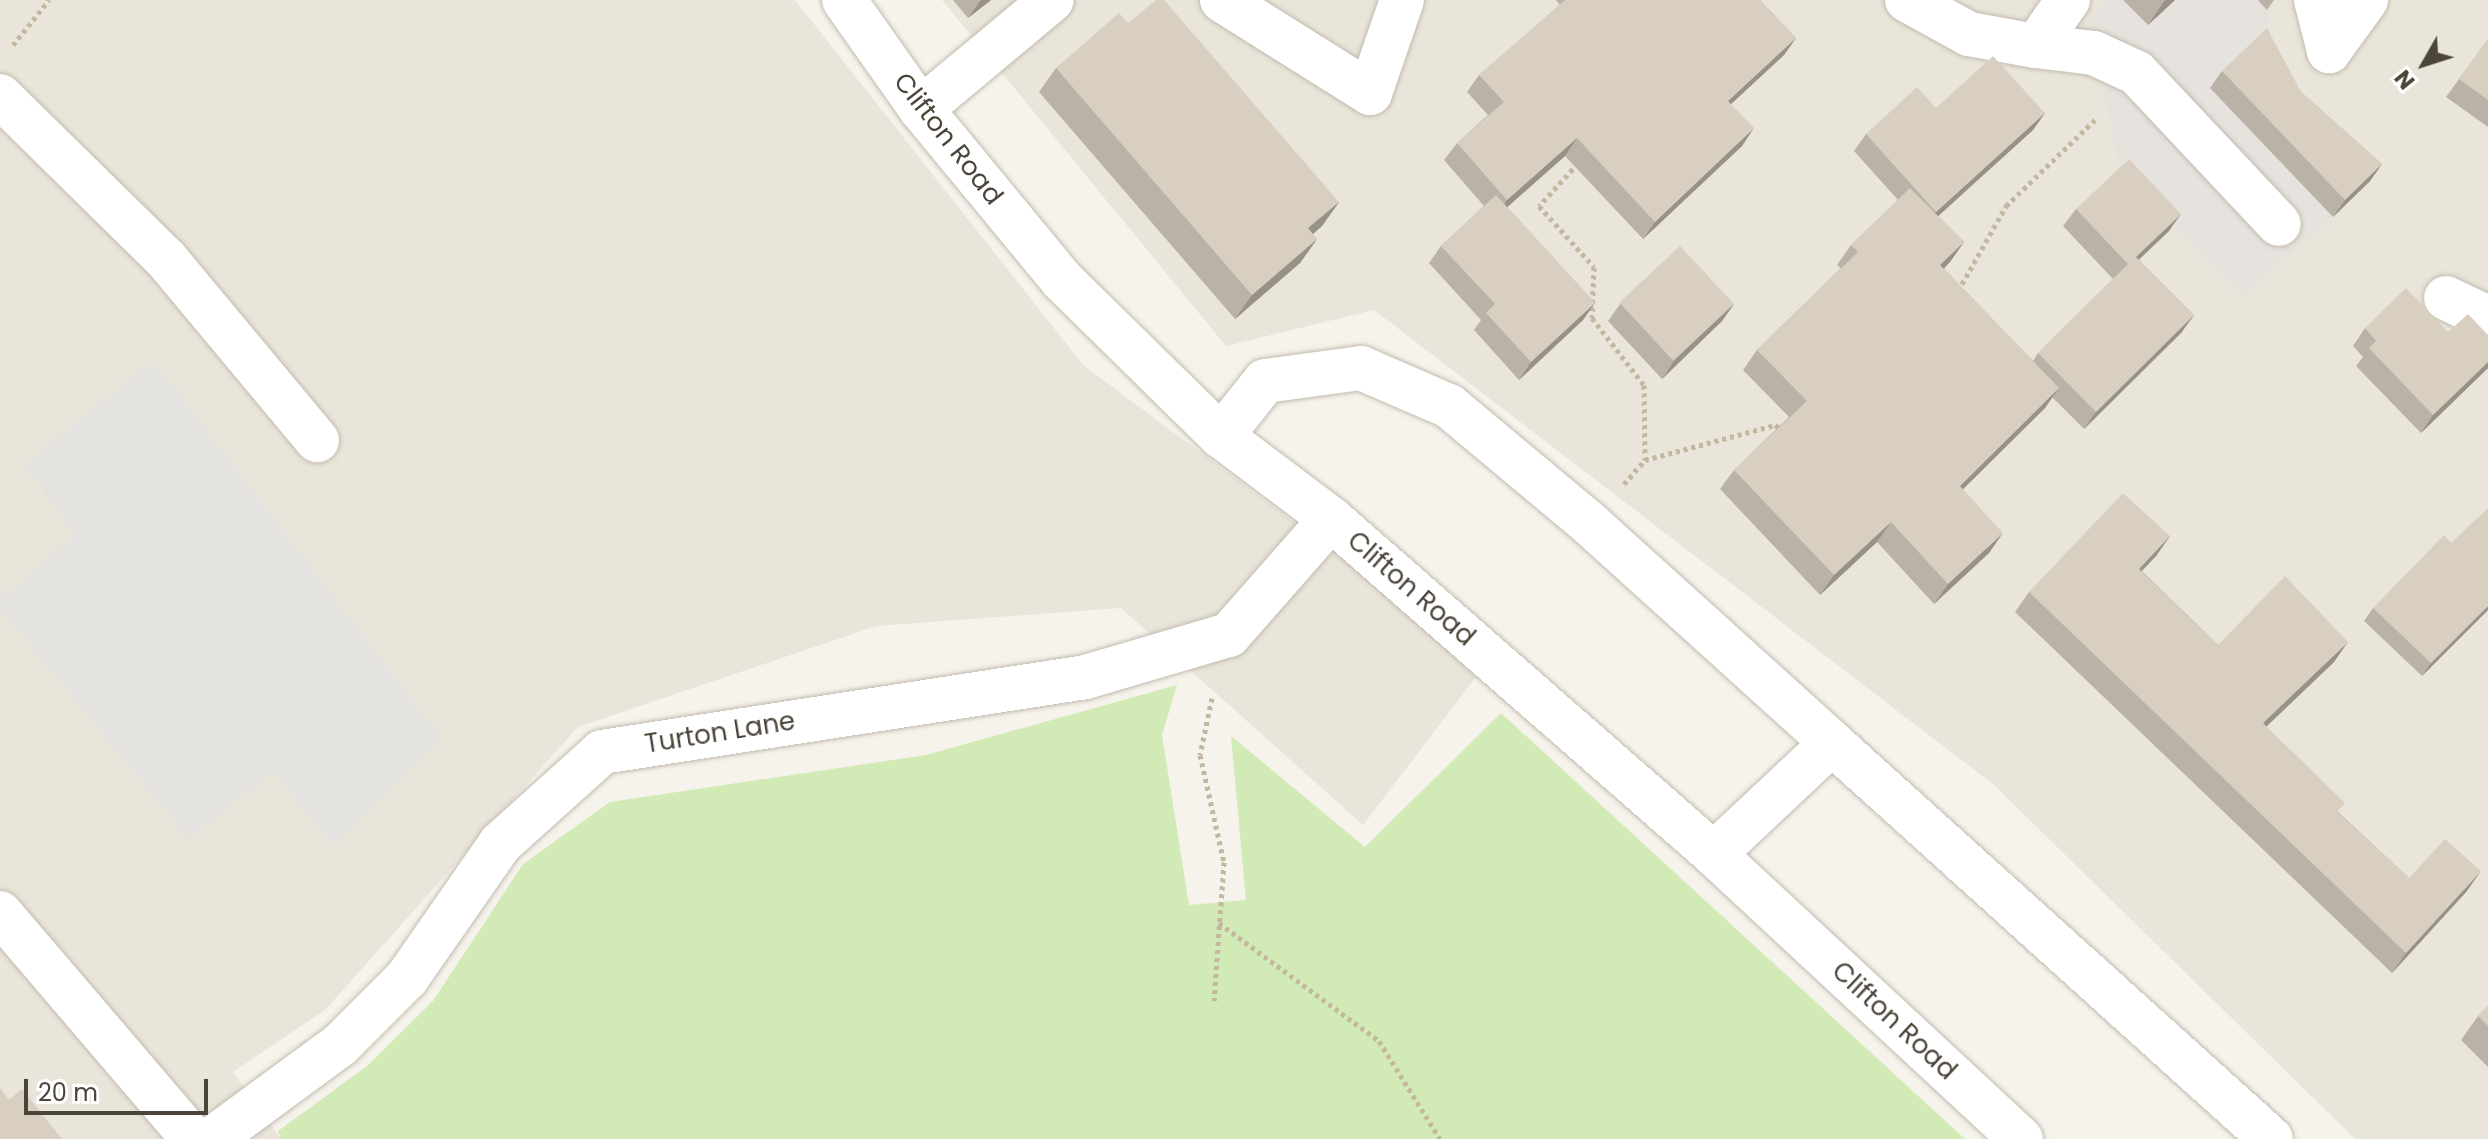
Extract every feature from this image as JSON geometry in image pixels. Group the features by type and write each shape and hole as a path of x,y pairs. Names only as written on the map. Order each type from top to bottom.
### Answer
{"street":[{"name":"Clifton Road","path":"844,0 921,109 1062,280 1221,436 1331,519 1714,854 2021,1139"},
{"path":"921,109 1052,0"},
{"path":"1222,0 1370,93 1402,0"},
{"path":"1907,0 1969,34 2094,53 2137,73 2279,224"},
{"path":"2036,46 2068,0"},
{"path":"2316,0 2329,51 2366,0"},
{"path":"2,77 166,259 317,440"},
{"path":"2446,298 2488,318"},
{"path":"1221,436 1265,381 1361,368 1449,406 1590,524 2271,1139"},
{"path":"1229,635 1331,519"},
{"name":"Turton Lane","path":"212,1139 340,1045 407,978 500,844 602,752 1086,677 1229,635"},
{"path":"1714,854 1832,743"},
{"path":"0,913 193,1139"}],"path":[{"path":"2,77 49,0"},
{"path":"1961,308 1954,297 2006,206 2137,73"},
{"path":"1581,159 1539,206 1594,267 1592,318 1644,385 1645,460"},
{"path":"1590,524 1645,460 1775,425 1786,433"},
{"path":"1214,1001 1224,862 1200,755 1229,635"},
{"path":"1219,923 1379,1041 1440,1139"}],"shaded area":[{"path":"0,0 795,0 1083,365 1383,588 1476,677 1363,825 1121,608 876,626 578,727 325,1010 233,1072 281,1139 0,1139"},
{"path":"942,0 2488,0 2488,1139 2355,1139 1994,785 1374,310 1226,346"},
{"path":"2107,0 2268,0 2271,76 2289,109 2370,181 2243,297 2119,166 2091,22"},
{"path":"153,360 442,739 333,846 273,773 188,839 0,609 0,599 74,535 24,464"}],"green space":[{"path":"1177,685 1162,735 1189,905 1246,900 1231,736 1365,847 1501,713 1965,1139 281,1139 278,1131 367,1066 433,1001 523,864 610,802 926,755"}],"building":[{"path":"1156,0 1164,0 1339,202 1308,228 1317,239 1252,295 1056,68 1119,13 1128,23"},
{"path":"1565,0 1760,0 1796,38 1728,101 1754,128 1655,222 1577,138 1507,200 1457,143 1504,102 1479,75"},
{"path":"2267,28 2301,92 2382,164 2345,200 2222,71"},
{"path":"2488,39 2488,100 2459,79"},
{"path":"1993,56 2045,113 1936,212 1866,134 1917,87 1936,108"},
{"path":"2129,159 2181,214 2136,257 2194,315 2096,412 2038,353 2128,264 2076,209"},
{"path":"1910,188 1964,242 1940,265 2059,388 1960,486 2003,533 1948,584 1891,522 1834,575 1734,470 1807,401 1757,350 1858,252 1851,245"},
{"path":"1496,195 1595,303 1531,362 1486,313 1495,304 1441,246"},
{"path":"1680,246 1734,304 1673,360 1619,303"},
{"path":"2406,288 2448,332 2468,314 2488,335 2488,362 2433,415 2369,348 2376,341 2365,328"},
{"path":"2123,493 2170,536 2139,569 2218,645 2285,576 2348,642 2263,723 2345,803 2337,812 2409,878 2445,839 2481,871 2406,953 2029,592"},
{"path":"2488,508 2488,606 2431,663 2373,608 2444,535 2451,543"},
{"path":"2488,1006 2488,1026 2478,1016"},
{"path":"0,1088 9,1100 22,1089 62,1139 0,1139"}]}
